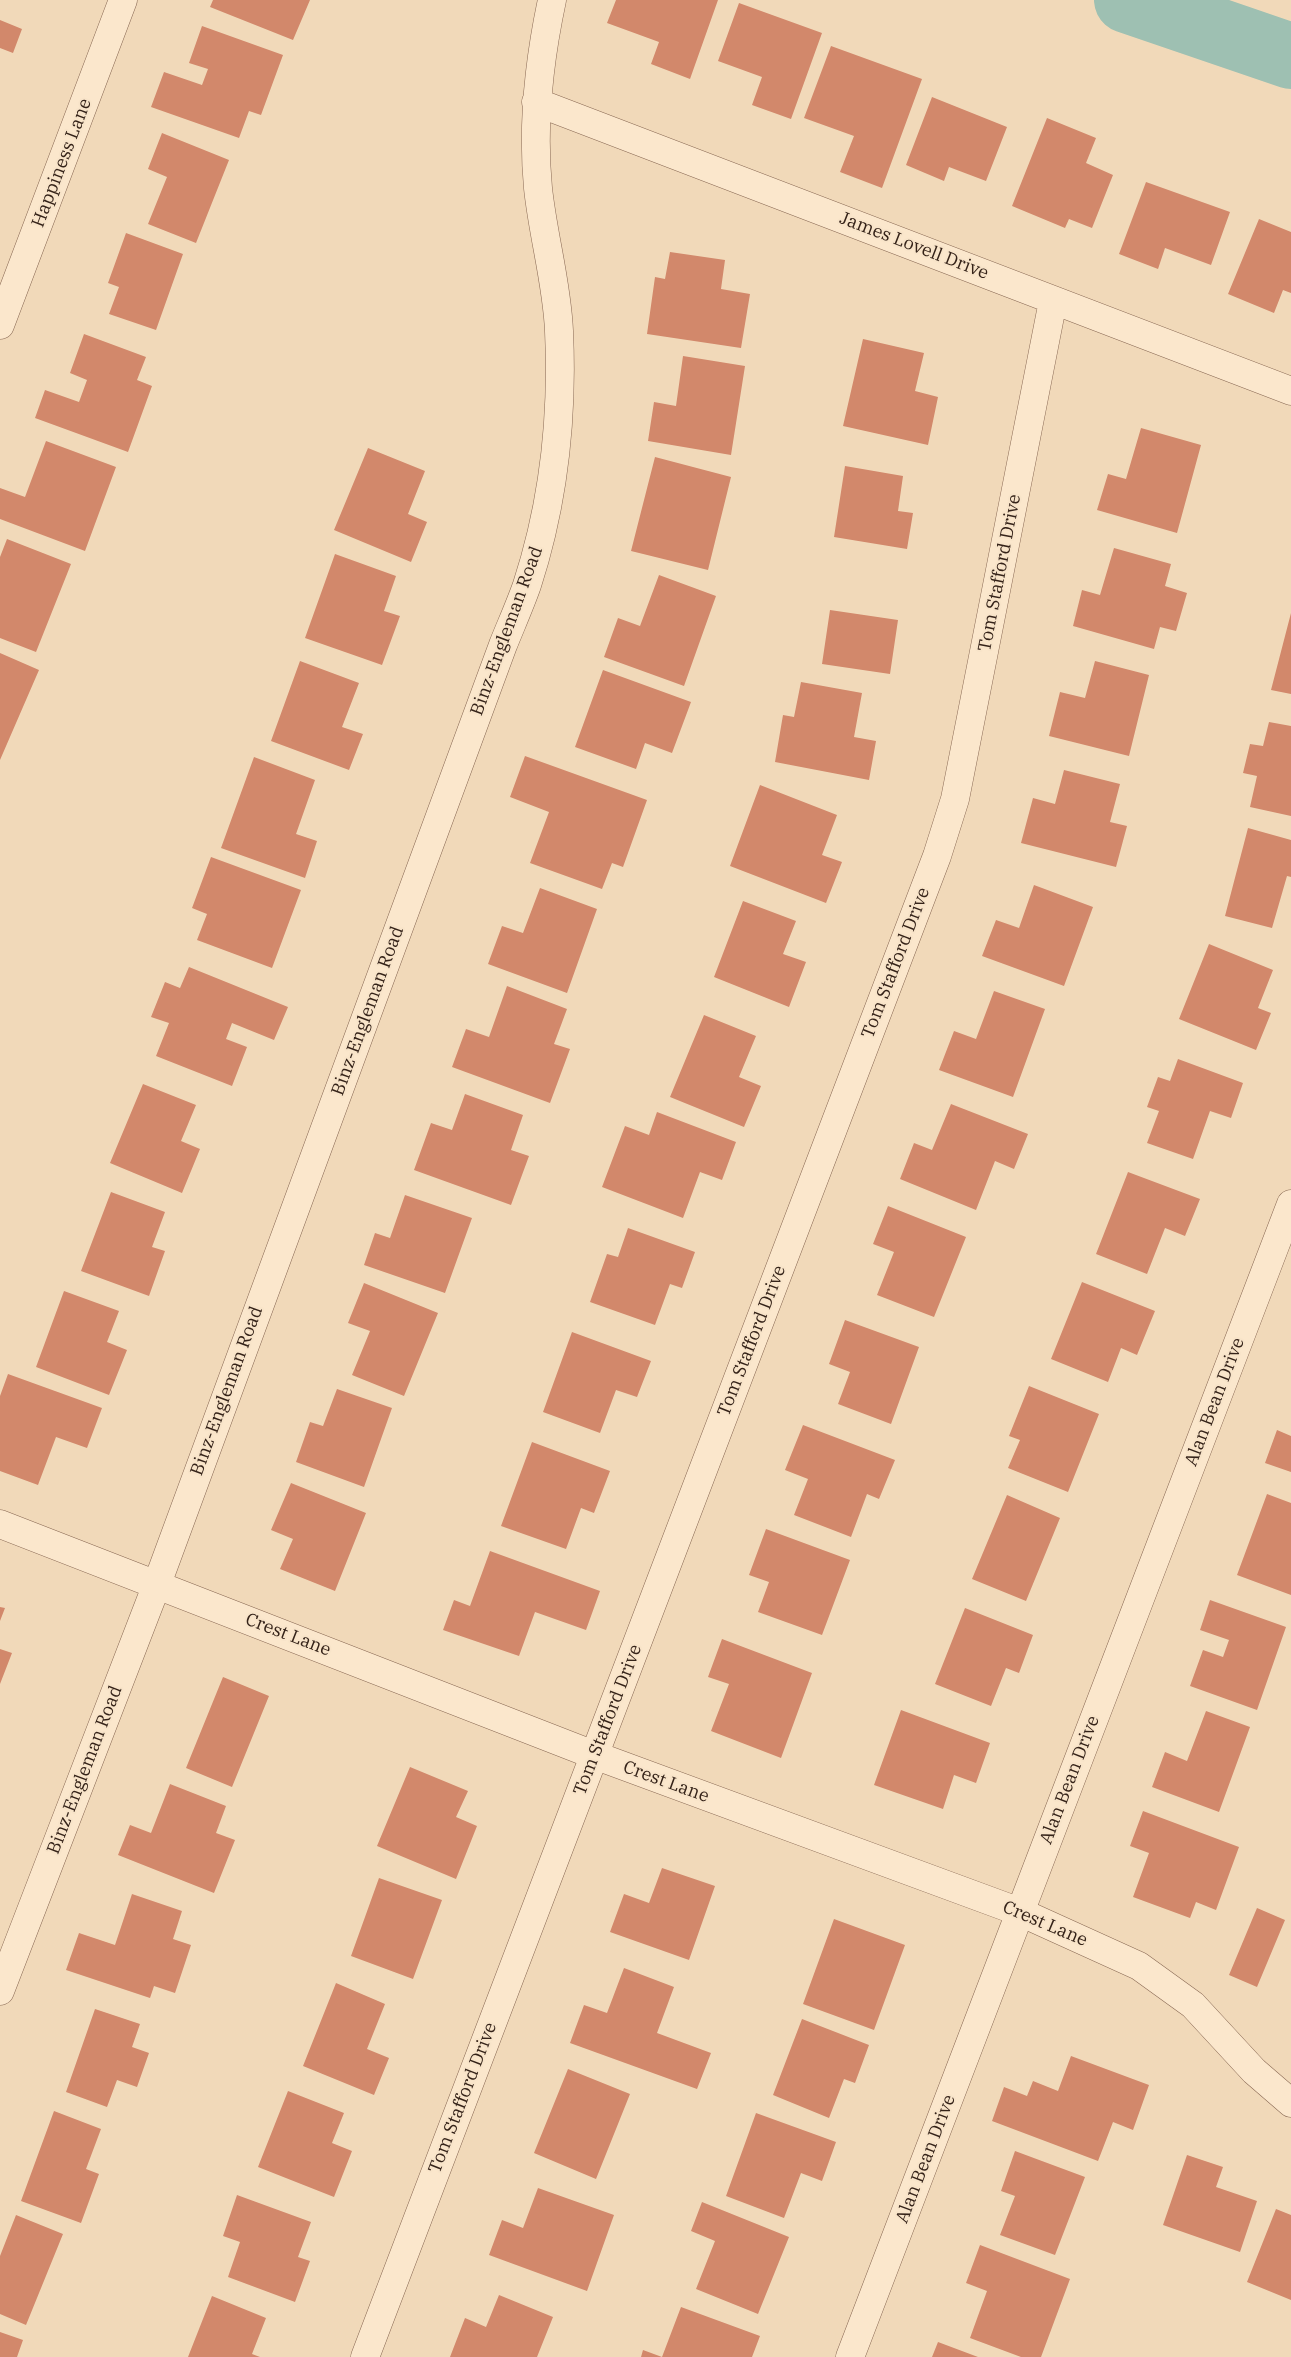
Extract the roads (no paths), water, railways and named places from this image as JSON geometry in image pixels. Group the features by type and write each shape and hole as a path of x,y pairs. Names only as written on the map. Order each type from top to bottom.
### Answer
{"street":[{"name":"Happiness Lane","path":"0,325 123,0"},
{"name":"Binz-Engleman Road","path":"0,1991 156,1584 503,644 527,586 545,523 556,459 561,394 559,328 538,187 536,102 552,0"},
{"name":"James Lovell Drive","path":"536,102 1291,391"},
{"name":"Tom Stafford Drive","path":"365,2357 937,856 955,799 1054,301"},
{"name":"Alan Bean Drive","path":"850,2357 1291,1204"},
{"name":"Crest Lane","path":"0,1524 594,1755 1020,1912 1140,1966 1193,2005 1254,2071 1291,2104"}],"waterway":[{"path":"1127,0 1291,56"}]}
